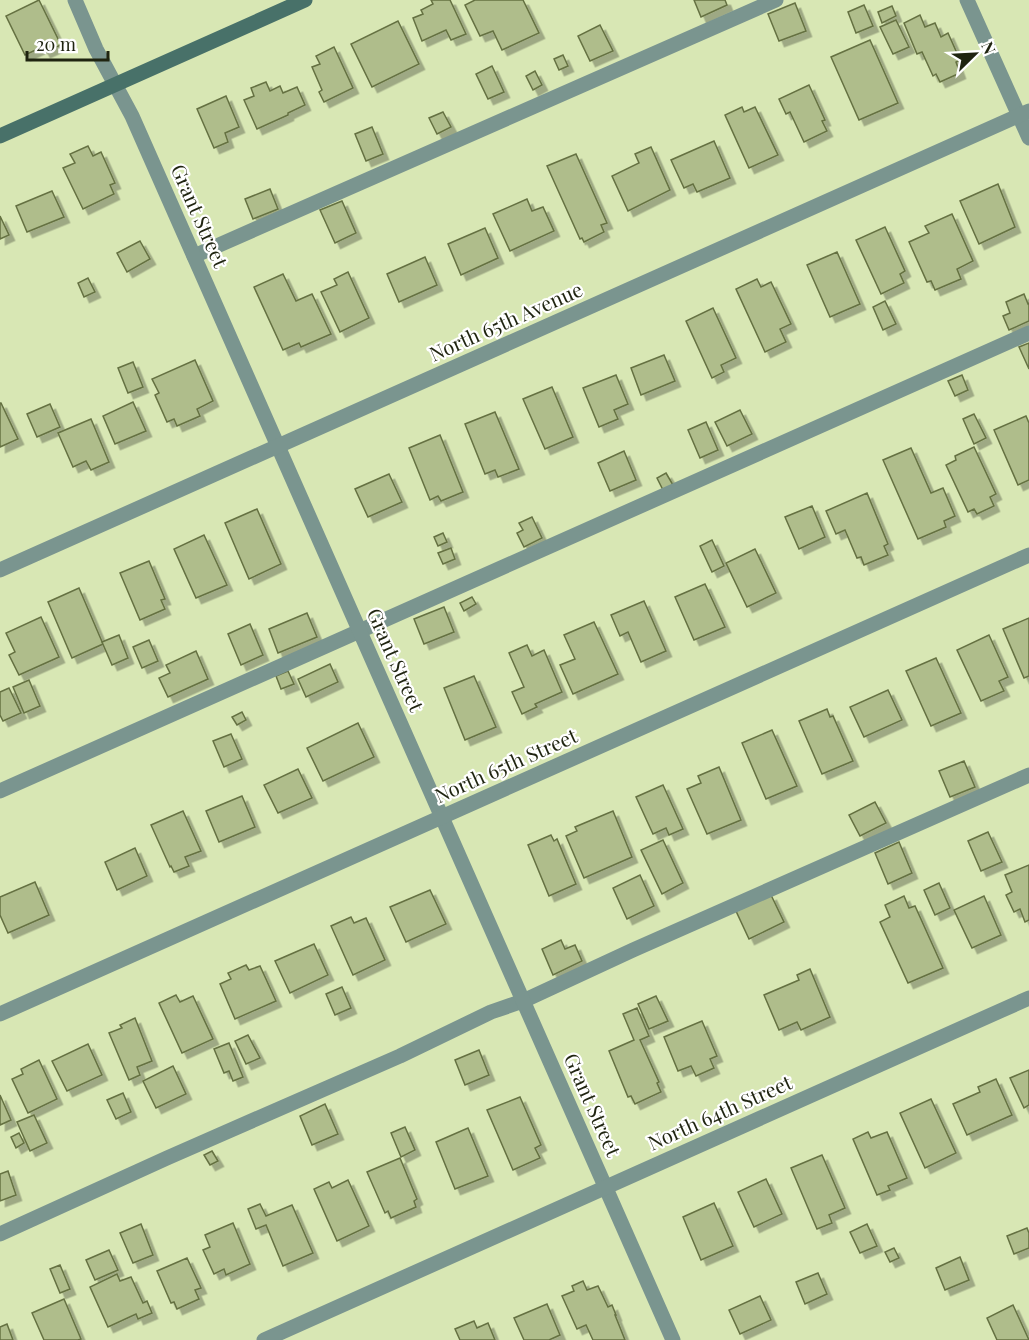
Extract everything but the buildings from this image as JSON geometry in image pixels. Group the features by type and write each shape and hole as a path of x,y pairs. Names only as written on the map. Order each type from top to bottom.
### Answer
{"street":[{"name":"Grant Street","path":"75,0 96,49 132,116 673,1340"},
{"path":"0,136 305,0"},
{"path":"194,256 776,0"},
{"path":"967,0 1024,113 1029,138"},
{"name":"North 65th Avenue","path":"0,570 1024,113"},
{"path":"0,791 1029,333"},
{"name":"North 65th Street","path":"0,1014 1029,555"},
{"path":"0,1234 400,1056 491,1012 523,1001 1029,775"},
{"name":"North 64th Street","path":"264,1340 1029,998"}]}
